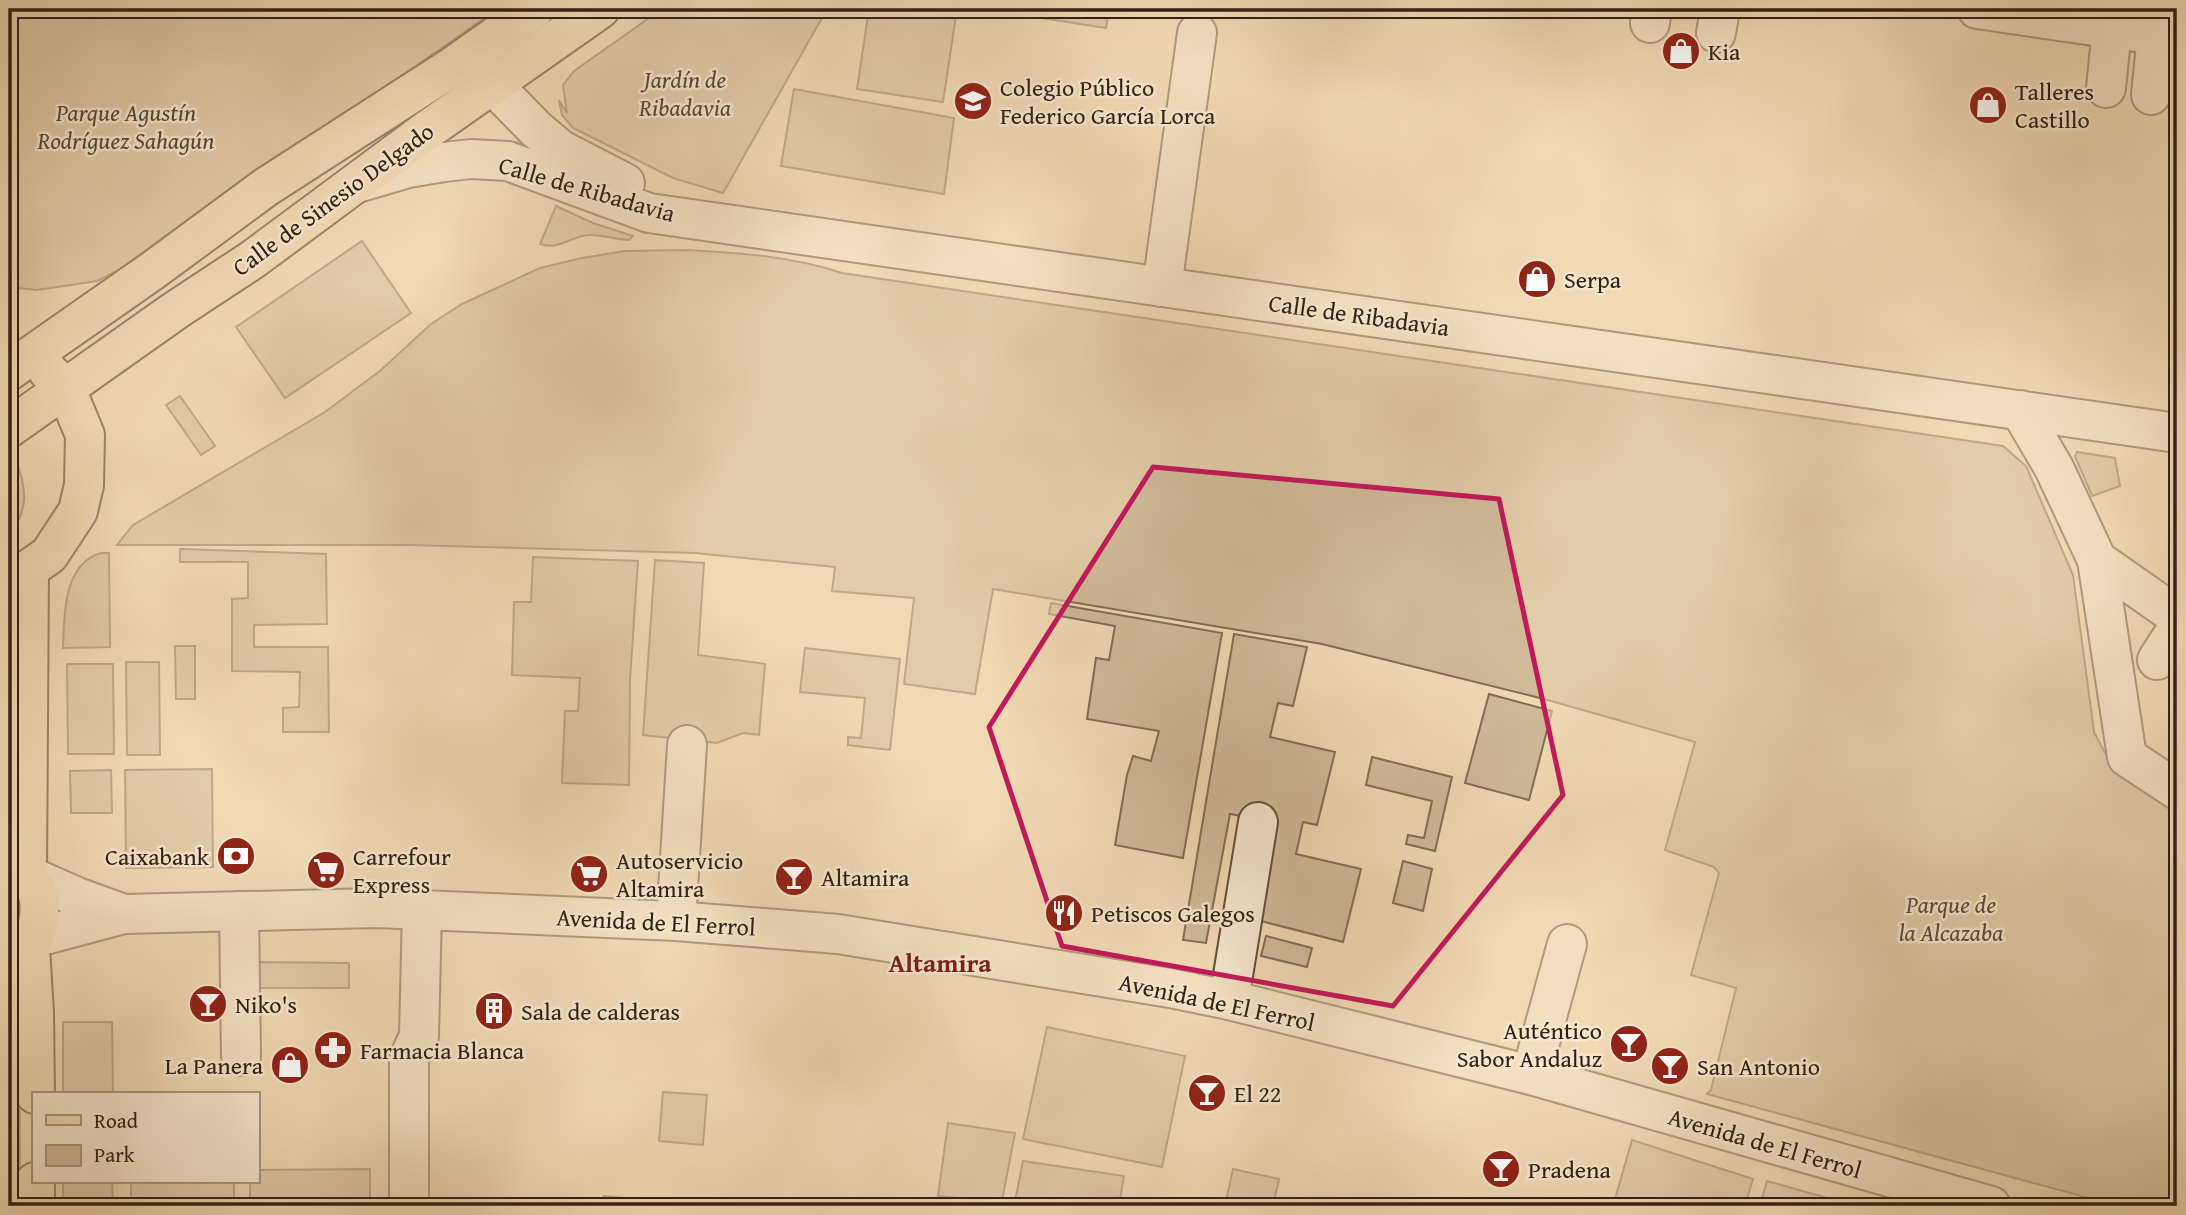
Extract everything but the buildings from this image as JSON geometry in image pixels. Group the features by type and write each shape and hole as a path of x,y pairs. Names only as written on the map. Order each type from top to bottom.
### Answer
{"main road":[{"name":"Calle de Sinesio Delgado","path":"19,573 49,555 78,511 84,485 85,435 66,389 16,355 152,271 266,187 453,68 534,9"},
{"name":"Calle de Sinesio Delgado","path":"9,428 252,260 352,185 600,9"},
{"path":"19,573 18,872 36,889 40,907 24,947 34,1013 35,1092"},
{"path":"35,1184 35,1206"}],"street":[{"path":"1977,9 2167,36 2151,95"},
{"path":"2106,88 2112,28"},
{"path":"1162,287 1197,33"},
{"name":"Calle de Ribadavia","path":"453,68 492,85 561,150 698,221"},
{"name":"Calle de Ribadavia","path":"352,185 408,168 444,162 471,159 508,161 649,213 698,221 2177,433"},
{"path":"2020,410 2054,468 2096,560 2127,757 2177,790"},
{"path":"2096,560 2177,616"},
{"path":"676,921 687,745"},
{"path":"1219,998 1249,821"},
{"name":"Avenida de El Ferrol","path":"18,872 124,914"},
{"name":"Avenida de El Ferrol","path":"24,947 124,914 376,908 676,921 838,934 1219,998 1531,1075 1991,1206"},
{"path":"409,1206 409,1058 419,1036 422,909"},
{"path":"239,911 242,1056"},
{"path":"1531,1075 1567,944"},
{"path":"419,1036 429,1058 430,1206"}],"highlighted area":[{"path":"1153,467 1499,499 1563,795 1393,1006 1062,946 989,727"}],"green space":[{"name":"Parque Agustín Rodríguez Sahagún","path":"9,9 497,9 141,259 97,281 37,290 9,287"},
{"name":"Jardín de Ribadavia","path":"662,9 827,9 723,193 673,178 573,128 562,115 559,100 567,113 563,85 574,71"},
{"path":"869,9 957,9 943,102 857,89"},
{"path":"984,9 1109,9 1106,28"},
{"path":"794,89 954,118 944,194 781,166"},
{"path":"556,206 593,223 633,236 629,240 589,235 560,244 540,244"},
{"path":"362,241 411,313 285,398 236,327"},
{"name":"Parque de la Alcazaba","path":"687,250 785,259 842,273 2003,446 2026,466 2073,575 2094,732 2105,753 2177,805 2177,1206 2118,1206 1707,1094 1711,1090 1736,988 1691,975 1719,873 1714,867 1665,850 1695,742 1544,699 1322,644 993,589 975,694 904,684 914,598 832,591 835,567 695,553 408,545 117,545 133,525 325,412 381,370 431,324 462,304 540,268 625,251"},
{"path":"180,396 215,446 201,455 166,405"},
{"path":"2077,452 2115,458 2120,486 2092,496 2075,456"},
{"path":"16,460 24,499 20,517 9,536 9,465"},
{"path":"180,549 326,554 327,624 254,625 254,647 328,647 329,732 283,732 283,708 299,707 300,672 232,671 232,599 248,598 248,562 180,562"},
{"path":"101,553 109,553 110,647 63,648 65,607 73,579 88,559"},
{"path":"533,557 638,561 630,680 629,785 562,783 565,711 578,711 580,678 512,675 514,602 531,602"},
{"path":"655,560 704,563 698,655 765,664 759,735 743,733 717,743 643,735"},
{"path":"1051,603 1222,633 1183,858 1115,845 1127,775 1133,756 1151,761 1159,731 1087,719 1096,658 1109,660 1115,626 1049,614"},
{"path":"1234,634 1307,647 1293,706 1278,703 1270,737 1335,752 1317,825 1303,822 1296,854 1361,869 1343,942 1253,919 1271,821 1230,814 1206,943 1183,940"},
{"path":"175,646 195,646 195,699 176,699"},
{"path":"805,648 900,659 890,750 848,745 848,737 861,738 865,698 800,692"},
{"path":"126,662 159,662 160,755 127,755"},
{"path":"67,664 113,664 114,754 68,754"},
{"path":"1489,694 1552,711 1529,800 1465,783"},
{"path":"1372,757 1452,777 1435,851 1406,844 1408,835 1424,838 1432,801 1366,785"},
{"path":"212,769 213,867 126,868 125,770"},
{"path":"111,770 112,813 71,813 70,771"},
{"path":"1403,861 1432,869 1423,911 1393,903"},
{"path":"1266,936 1312,948 1307,967 1261,956"},
{"path":"255,962 349,963 349,988 255,988"},
{"path":"9,1019 19,1019 20,1206 13,1206 14,1192 9,1174 12,1112"},
{"path":"63,1022 112,1022 113,1092 63,1092"},
{"path":"1047,1027 1185,1056 1162,1167 1023,1139"},
{"path":"663,1092 707,1095 703,1145 659,1141"},
{"path":"948,1123 1015,1133 1001,1206 954,1206 955,1198 938,1196"},
{"path":"1632,1140 1753,1179 1745,1206 1613,1206"},
{"path":"1023,1161 1124,1176 1119,1206 1014,1206"},
{"path":"370,1169 370,1206 250,1206 250,1184 259,1184 259,1170"},
{"path":"1233,1169 1279,1179 1273,1206 1225,1206"},
{"path":"1767,1181 1856,1206 1760,1206"},
{"path":"63,1184 112,1184 113,1206 63,1206"},
{"path":"131,1184 234,1184 234,1206 131,1206"},
{"path":"604,1196 670,1203 670,1206 603,1206"}],"place":[{"name":"Kia","path":"1681,51"},
{"name":"Colegio Público Federico García Lorca","path":"973,101"},
{"name":"Talleres Castillo","path":"1988,105"},
{"name":"Serpa","path":"1537,279"},
{"name":"Caixabank","path":"236,856"},
{"name":"Carrefour Express","path":"326,870"},
{"name":"Autoservicio Altamira","path":"589,874"},
{"name":"Altamira","path":"794,877"},
{"name":"Petiscos Galegos","path":"1064,913"},
{"name":"Niko's","path":"208,1004"},
{"name":"Sala de calderas","path":"494,1011"},
{"name":"Auténtico Sabor Andaluz","path":"1629,1044"},
{"name":"Farmacia Blanca","path":"333,1050"},
{"name":"La Panera","path":"290,1065"},
{"name":"San Antonio","path":"1670,1066"},
{"name":"El 22","path":"1207,1093"},
{"name":"Pradena","path":"1501,1169"}],"district":[{"name":"Altamira","path":"940,962"}]}
